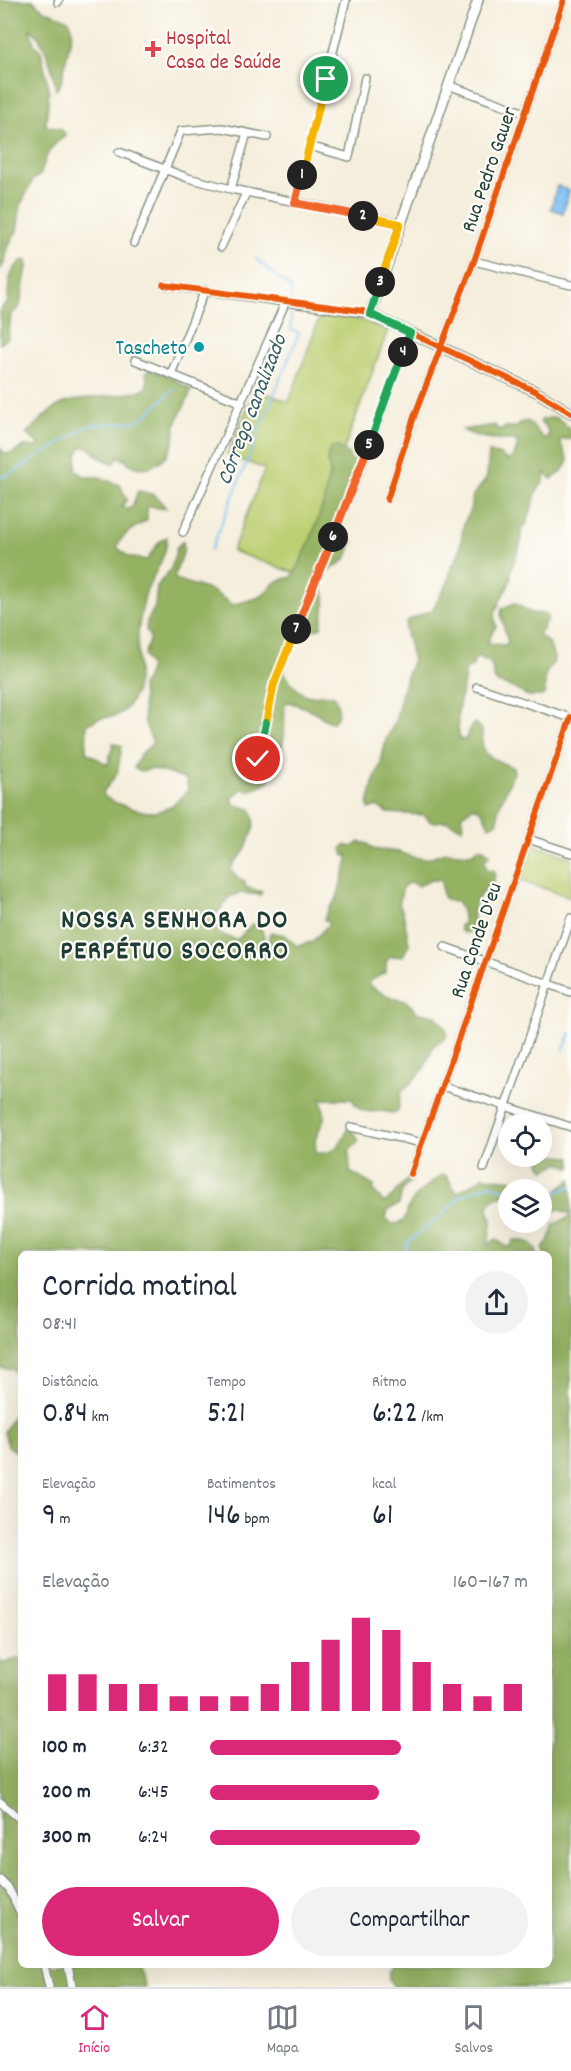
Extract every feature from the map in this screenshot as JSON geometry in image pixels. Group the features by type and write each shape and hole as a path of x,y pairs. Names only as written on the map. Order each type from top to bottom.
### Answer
{"street":[{"path":"295,203 346,0"},
{"path":"370,314 478,0"},
{"name":"Rua Pedro Gauer","path":"387,500 415,414 474,261 564,0"},
{"path":"309,146 349,157 365,78"},
{"path":"448,85 525,113"},
{"path":"134,243 181,131 222,128 267,137"},
{"path":"231,189 247,133"},
{"path":"119,152 165,170 246,193 400,224"},
{"path":"221,247 246,193"},
{"path":"474,261 571,285"},
{"path":"163,285 370,314 535,391 570,411"},
{"path":"171,374 205,290"},
{"path":"183,532 286,301"},
{"path":"258,759 274,684 368,450 410,333"},
{"path":"135,360 242,403"},
{"path":"477,687 571,718"},
{"name":"Rua Conde D'eu","path":"411,1174 571,718"},
{"path":"528,839 571,853"},
{"path":"483,1168 571,918"},
{"path":"445,947 571,992"},
{"path":"442,1086 571,1127"},
{"path":"351,1127 422,1143"},
{"path":"0,1802 18,1817"},
{"path":"0,1880 9,1888 18,1908"},
{"path":"45,1968 49,1987"},
{"path":"69,1968 72,1987"}],"green space":[{"path":"0,0 33,0 42,9 68,20 72,32 61,83 56,90 51,65 44,47 30,29 34,44 41,51 49,89 46,126 61,129 66,136 49,152 41,174 33,180 21,204 17,231 8,247 5,262 0,270"},
{"path":"23,260 27,261 27,267 20,306 11,315 8,338 0,344 0,309 8,302 12,273"},
{"path":"321,313 345,315 388,330 298,574 232,551 265,469 228,455 255,389 289,402"},
{"path":"148,370 166,374 191,390 176,424 174,441 168,454 153,466 140,468 118,456 115,463 107,461 89,447 81,447 77,455 76,470 86,477 99,477 120,485 127,500 121,507 128,509 132,507 138,491 155,495 166,508 147,507 147,520 125,535 117,547 129,557 147,560 159,542 167,537 163,558 147,589 142,607 138,635 138,675 134,694 125,710 119,714 93,721 87,725 86,752 108,765 113,743 122,746 117,774 103,792 104,796 128,807 153,812 163,810 173,804 188,790 187,781 183,778 153,769 139,771 134,768 140,755 153,743 144,721 142,684 150,667 144,655 150,638 146,630 147,621 155,607 157,586 171,569 177,547 183,541 182,555 174,578 212,591 233,605 260,597 277,581 292,577 302,559 325,498 331,474 327,460 330,450 332,447 338,447 348,453 350,459 356,462 358,469 336,537 349,537 352,541 350,550 343,561 317,580 325,598 321,627 315,630 304,624 299,625 280,666 293,685 306,695 334,696 338,706 338,716 333,722 306,708 289,702 285,704 284,733 277,765 267,781 260,787 252,790 242,789 232,801 235,805 251,809 254,820 253,833 245,851 231,870 236,877 245,882 245,887 262,892 260,895 241,893 229,897 213,918 219,934 237,940 252,924 257,924 266,942 271,932 284,935 297,946 312,942 328,925 328,922 324,920 337,898 348,859 348,855 344,856 342,848 345,845 353,847 360,842 368,844 372,849 399,852 426,859 445,852 472,854 478,848 490,854 484,861 487,870 495,871 494,882 477,900 469,932 464,933 460,930 460,925 463,923 461,908 457,901 452,902 443,897 441,880 431,880 418,886 410,882 403,886 399,904 403,912 409,944 403,956 389,957 386,972 370,981 369,985 388,997 406,1001 418,1013 435,1015 446,1029 446,1038 434,1045 424,1069 401,1093 398,1111 394,1113 363,1111 352,1099 321,1099 325,1116 315,1140 316,1153 333,1150 343,1139 348,1128 355,1133 359,1141 349,1151 350,1172 374,1186 374,1191 384,1203 408,1179 411,1181 402,1191 399,1204 388,1210 386,1218 392,1224 404,1221 416,1196 442,1175 446,1176 457,1193 483,1177 503,1179 498,1179 498,1197 491,1202 488,1209 492,1219 488,1245 496,1239 506,1247 510,1247 514,1240 522,1240 531,1244 536,1251 18,1251 18,1374 12,1369 0,1368 0,448 5,454 13,453 24,446 37,447 40,445 26,434 52,410 71,401 131,393 146,387 148,380 146,374"},
{"path":"554,417 571,430 571,439 559,440 568,460 562,471 554,478 551,479 545,473 544,481 537,491 527,523 521,530 520,545 511,569 510,581 496,609 496,626 488,641 491,644 505,645 508,642 501,616 502,608 515,603 531,613 545,614 548,617 539,635 549,644 554,658 545,675 545,693 542,696 528,696 498,683 495,680 491,663 479,657 475,659 472,667 466,669 458,712 460,739 465,740 472,725 476,723 482,730 483,747 488,756 513,768 514,772 498,809 498,822 489,826 482,811 474,806 461,816 464,824 462,828 446,821 431,822 424,815 388,813 377,806 369,809 373,783 386,740 395,722 406,677 413,660 405,629 407,621 432,610 448,583 451,569 459,553 464,523 470,511 473,495 487,477 489,452 501,455 508,461 517,449 516,440 482,437 463,430 495,425 497,429 502,430 505,427 518,427 520,423 528,421 543,438 549,433 545,425 541,424 541,420"},
{"path":"534,845 571,857 571,897 520,881"},
{"path":"552,1156 571,1157 571,1168 560,1163 552,1166"},
{"path":"571,1179 571,1215 559,1209 552,1212 552,1196"},
{"path":"571,1216 571,1987 395,1987 389,1981 391,1968 552,1968 552,1251 543,1251 543,1249 552,1234 553,1225"},
{"path":"18,1406 18,1453 8,1446 4,1432"},
{"path":"0,1659 1,1664 18,1659 18,1968 138,1968 145,1987 0,1987"}],"water":[{"path":"557,186 569,190 563,213 551,209"}],"waterway":[{"name":"Córrego canalizado","path":"211,550 299,333 291,330 291,288 256,259"},
{"path":"0,477 7,476 88,426 138,421 174,388"},
{"path":"563,1050 571,1033"},
{"path":"404,1251 409,1241 449,1209 460,1196 491,1184 498,1187"},
{"path":"552,1195 571,1186"}],"cycle path":[{"path":"387,500 415,414 474,261 564,0"},
{"path":"163,285 363,311 535,391 571,413"},
{"path":"411,1174 571,717"}],"place":[{"name":"Hospital Casa de Saúde","path":"153,49"},
{"name":"Tascheto","path":"199,347"}],"district":[{"name":"NOSSA SENHORA DO PERPÉTUO SOCORRO","path":"175,934"}],"route":[{"path":"258,759 274,684 368,450 410,333 370,314 400,224 295,203 326,79"}]}
